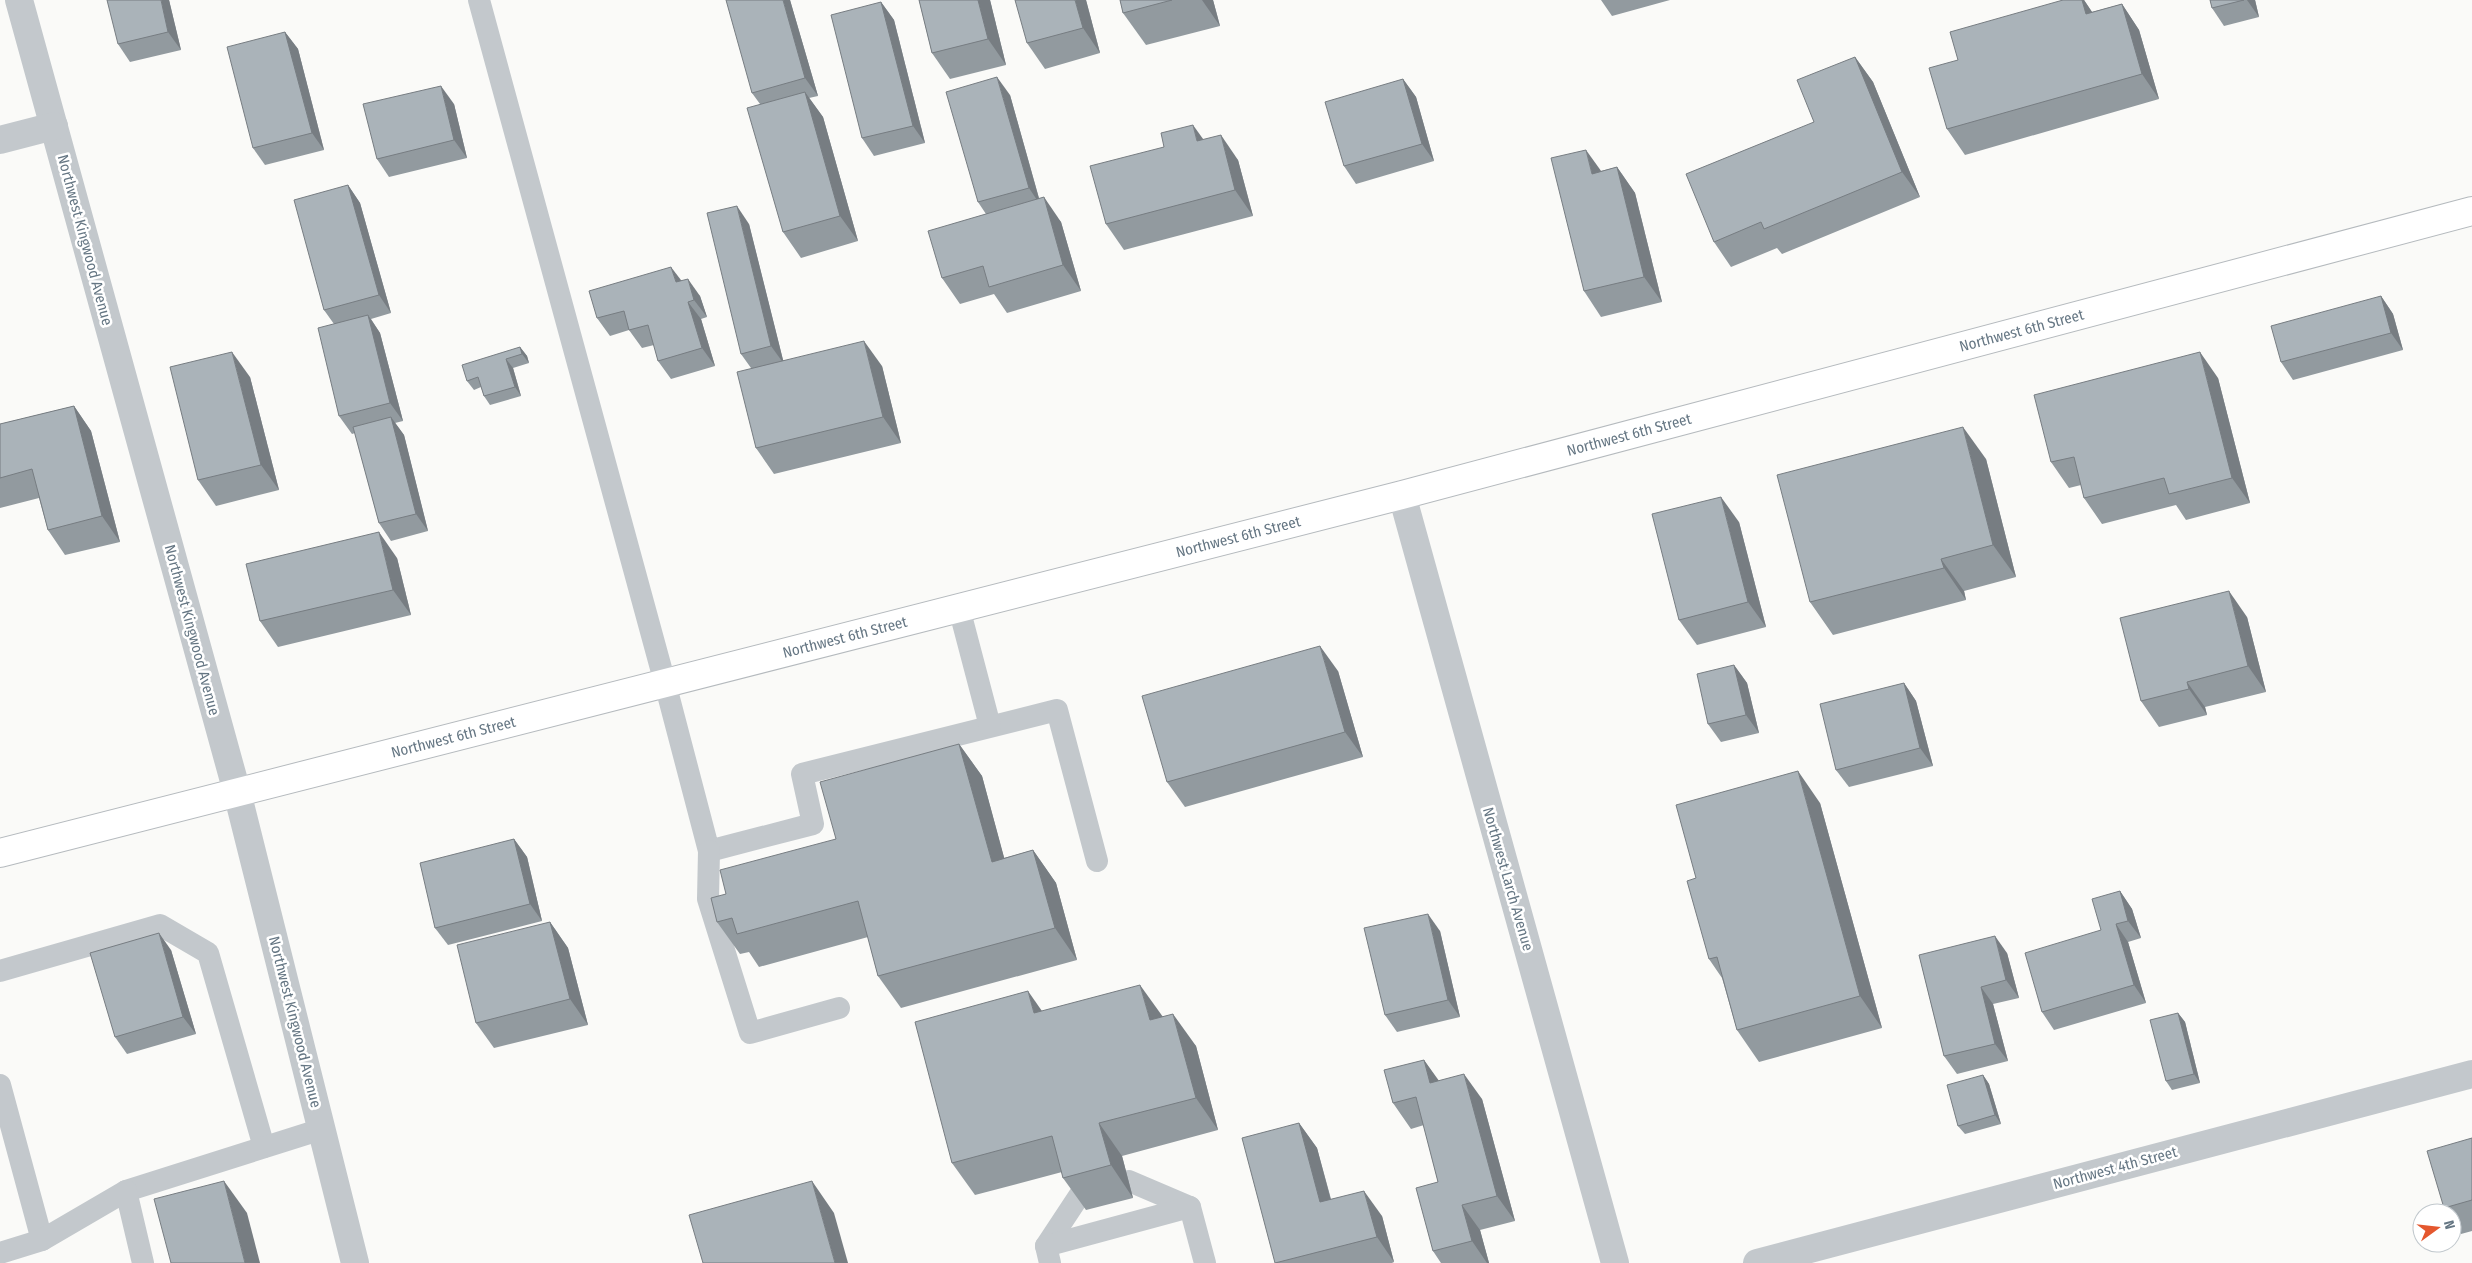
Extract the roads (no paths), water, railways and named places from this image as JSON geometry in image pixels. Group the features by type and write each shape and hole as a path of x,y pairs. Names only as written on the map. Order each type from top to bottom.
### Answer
{"main road":[{"name":"Northwest 6th Street","path":"0,853 1402,495 2472,211"}],"street":[{"name":"Northwest Kingwood Avenue","path":"19,0 237,792 355,1263"},
{"path":"0,140 54,126"},
{"name":"Northwest Larch Avenue","path":"1402,495 1615,1263"},
{"name":"Northwest 4th Street","path":"1758,1263 2472,1074"}],"lane":[{"path":"479,0 709,851 708,899 750,1033 839,1008"},
{"path":"959,608 990,726"},
{"path":"709,851 813,824 802,774 1058,710 1097,861"},
{"path":"0,971 160,925 208,953 264,1147"},
{"path":"0,1085 42,1240"},
{"path":"0,1253 42,1240 126,1191 322,1129"},
{"path":"1129,1181 1190,1207"},
{"path":"126,1191 143,1263"},
{"path":"1048,1255 1081,1193"},
{"path":"1048,1255 1190,1207"},
{"path":"1190,1207 1205,1263"}]}
